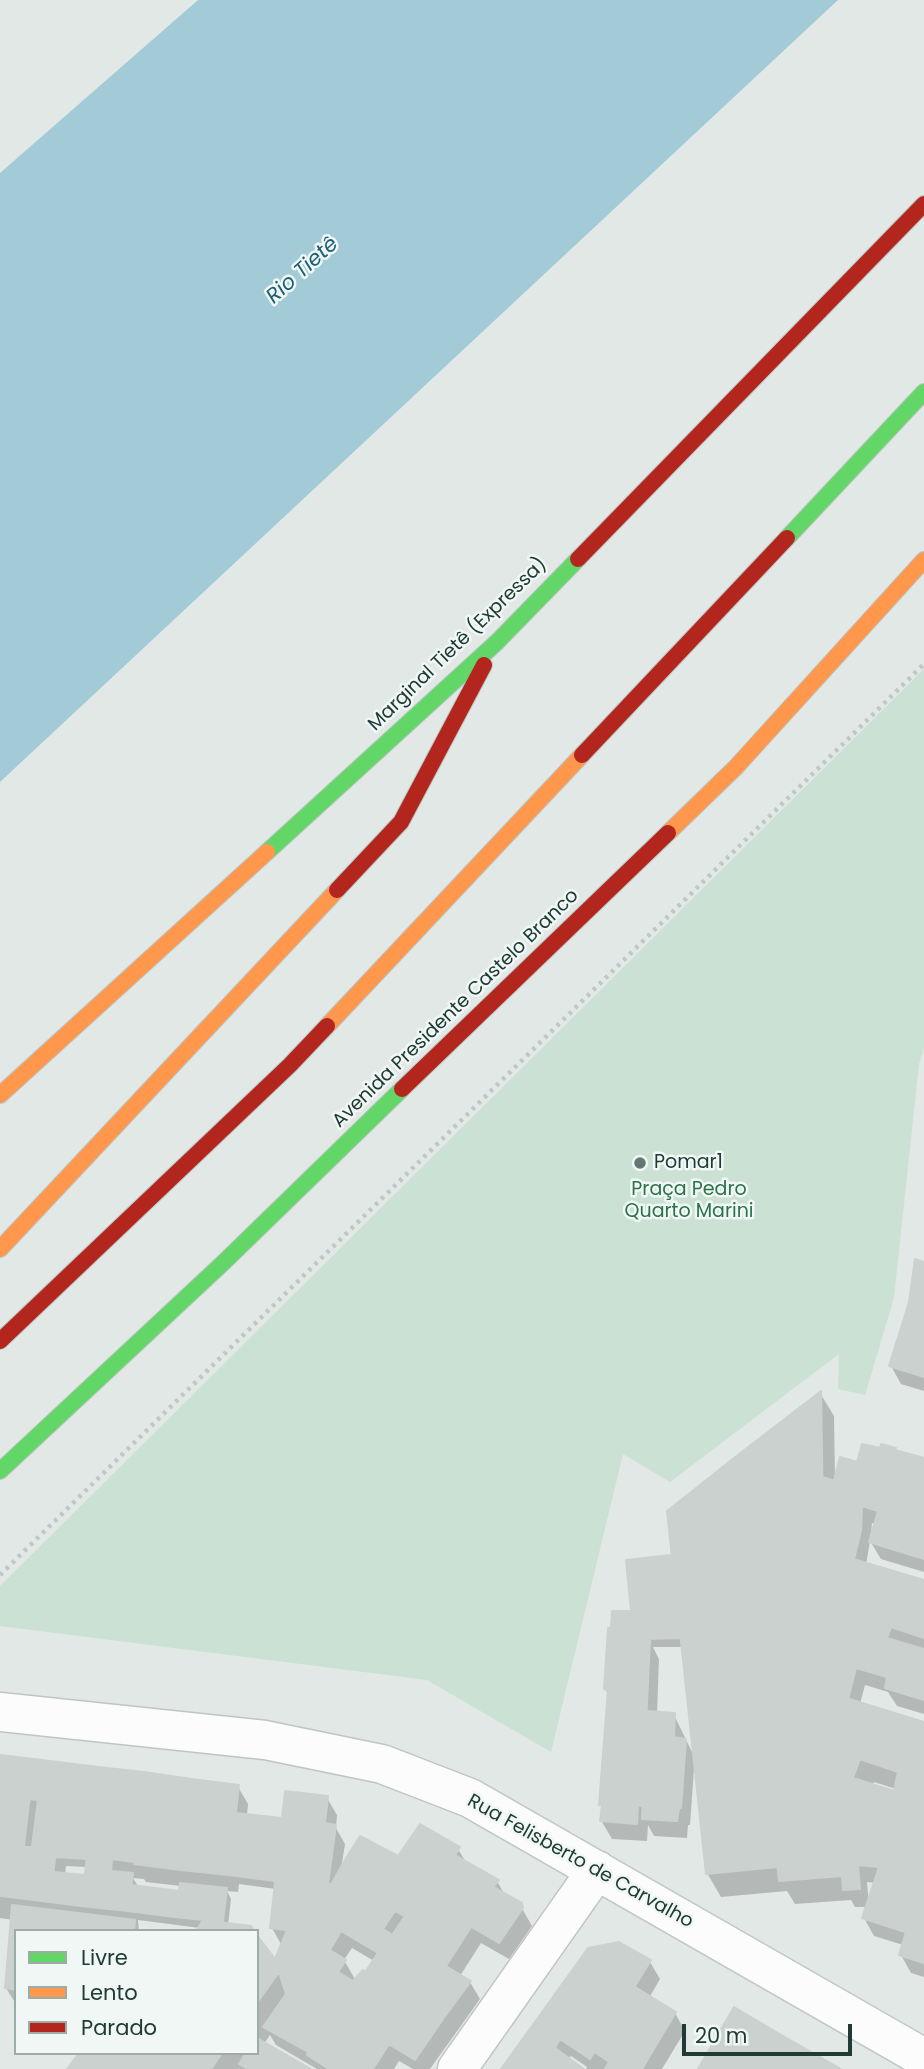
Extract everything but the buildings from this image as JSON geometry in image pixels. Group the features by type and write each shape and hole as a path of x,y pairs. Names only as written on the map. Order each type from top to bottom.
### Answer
{"highway":[{"name":"Marginal Tietê (Expressa)","path":"0,1096 497,642 924,204"},
{"path":"0,1341 290,1065 924,391"},
{"name":"Avenida Presidente Castelo Branco","path":"0,1471 223,1263 736,767 924,560"},
{"path":"0,1249 401,822 497,642"}],"street":[{"name":"Rua Felisberto de Carvalho","path":"0,1712 265,1740 382,1764 471,1798 924,2058"},
{"path":"457,2069 597,1870"}],"path":[{"path":"0,1575 924,664"}],"green space":[{"name":"Praça Pedro Quarto Marini","path":"924,669 924,1048 919,1064 894,1298 865,1395 838,1389 839,1354 670,1482 623,1454 551,1752 427,1680 0,1626 0,1586"}],"water":[{"name":"Rio Tietê","path":"198,0 838,0 0,782 0,173"}],"traffic: fast":[{"path":"787,538 924,392"},
{"path":"267,852 497,642 578,559"},
{"path":"0,1471 223,1263 402,1089"}],"traffic: slow":[{"path":"668,833 736,767 924,560"},
{"path":"327,1026 582,755"},
{"path":"0,1095 267,852"},
{"path":"0,1249 337,890"}],"traffic: jam":[{"path":"578,559 924,204"},
{"path":"582,755 787,538"},
{"path":"337,890 401,822 484,665"},
{"path":"402,1089 668,833"},
{"path":"0,1341 290,1065 327,1026"}],"place":[{"name":"Pomar1","path":"640,1163"}]}
